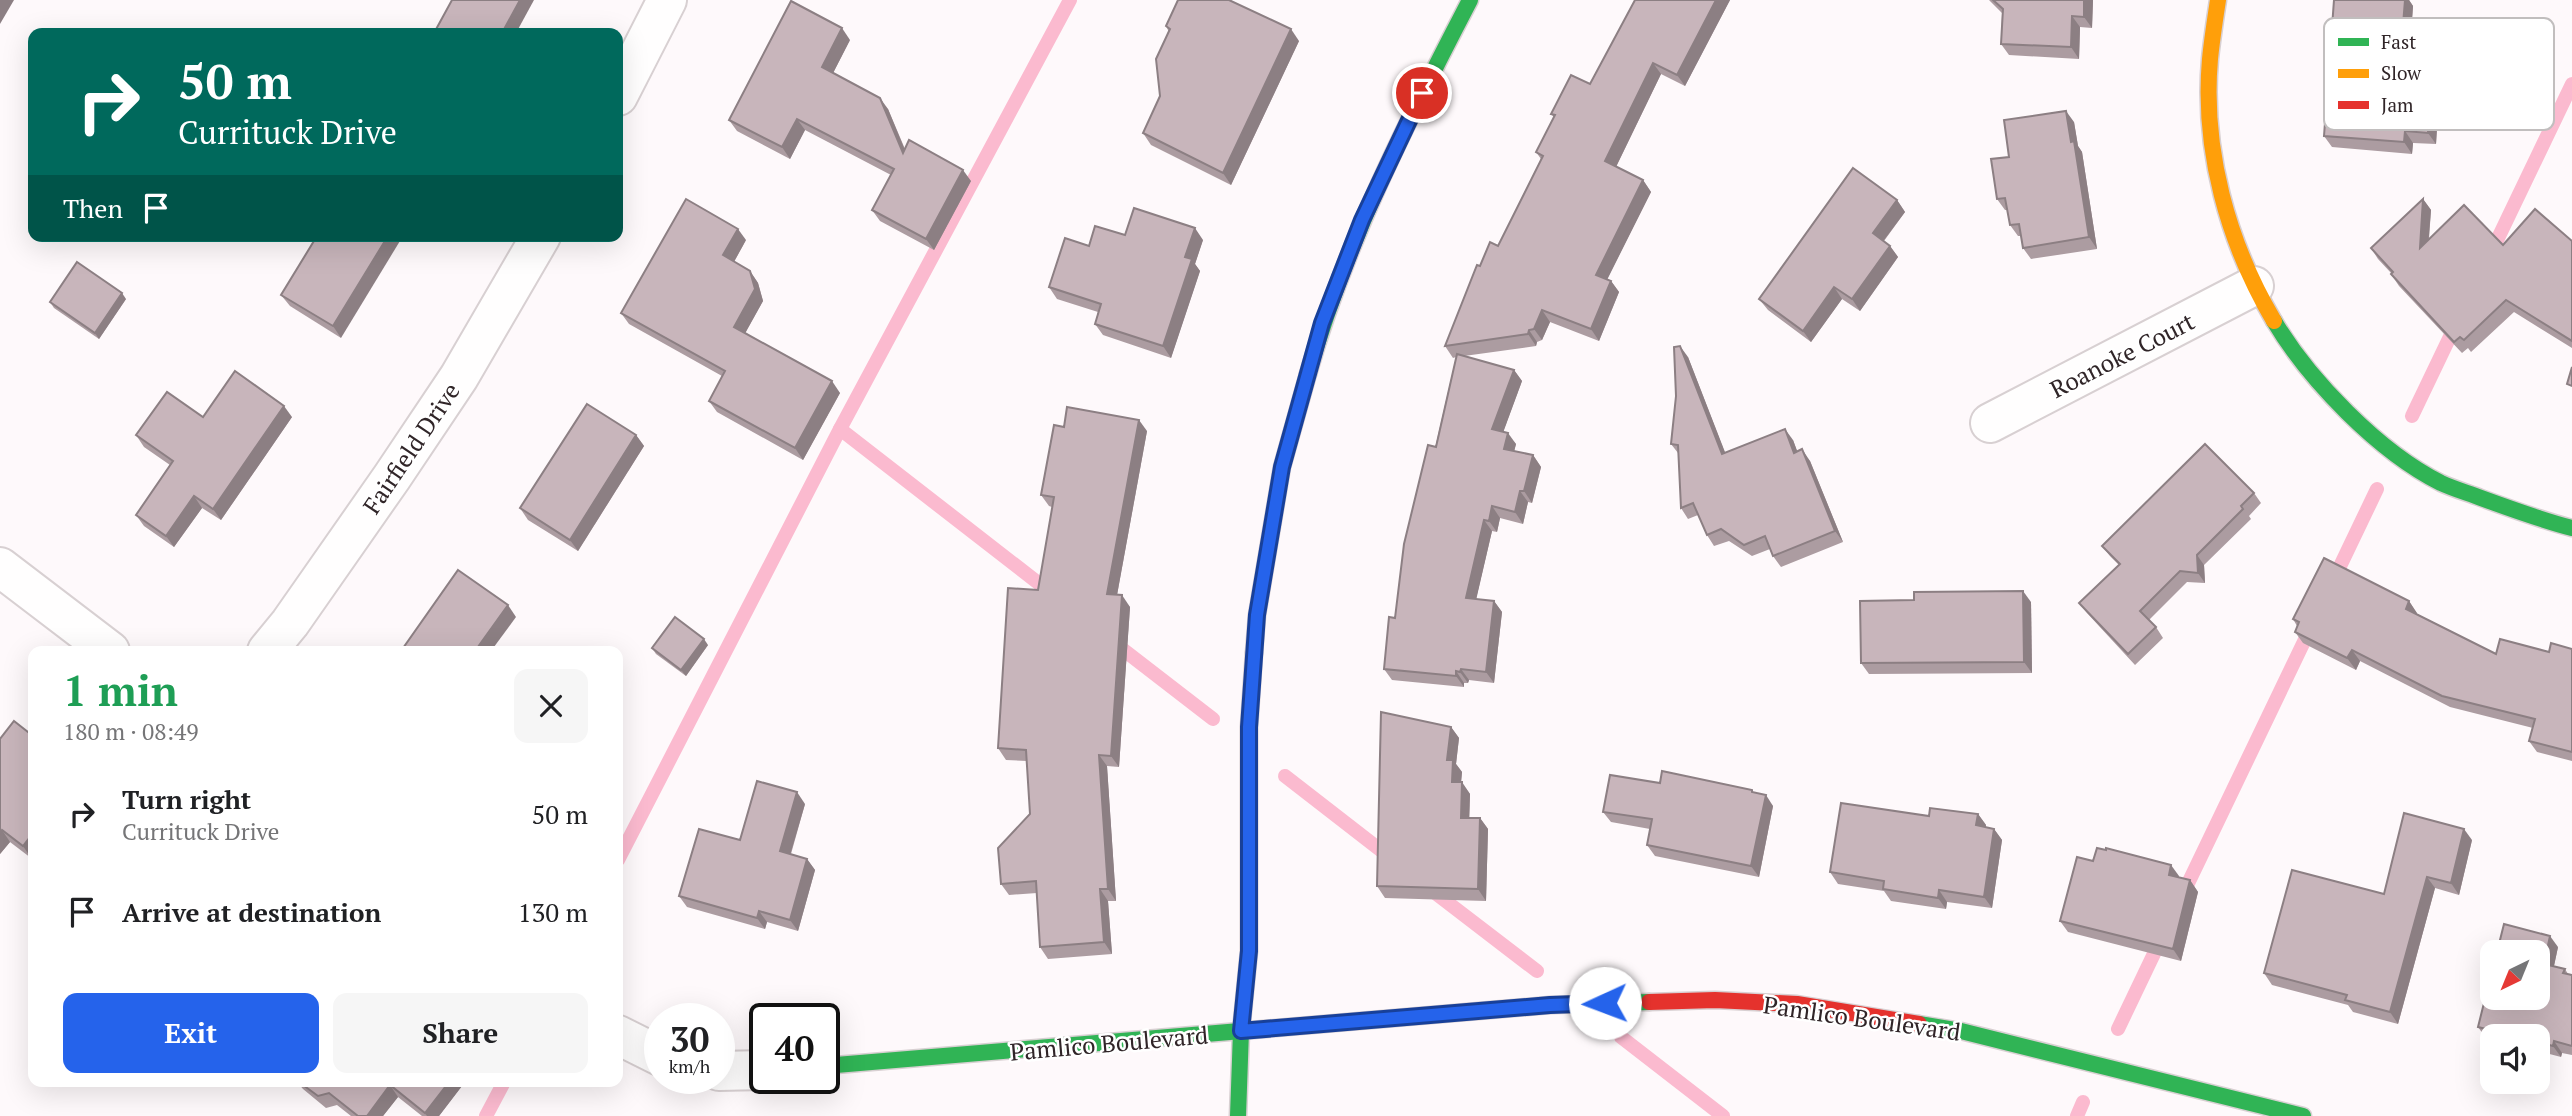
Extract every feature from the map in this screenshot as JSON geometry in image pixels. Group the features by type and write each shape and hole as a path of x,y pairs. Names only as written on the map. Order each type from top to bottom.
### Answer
{"street":[{"path":"623,86 667,0"},
{"path":"1238,1116 1241,1031 1249,951 1249,727 1257,615 1282,467 1322,323 1362,220 1409,117 1470,0"},
{"path":"2218,0 2212,30 2208,106 2216,183 2232,233 2261,303 2306,368 2340,406 2398,455 2442,483 2539,520 2572,528"},
{"name":"Fairfield Drive","path":"271,646 377,499 452,388 537,242"},
{"name":"Roanoke Court","path":"1990,423 2254,286"},
{"path":"0,567 103,646"},
{"name":"Pamlico Boulevard","path":"840,1065 1550,1005 1715,1000 1797,1004 1961,1031 2304,1116"},
{"path":"623,1038 644,1048"}],"building":[{"path":"452,0 520,0 505,28 437,28"},
{"path":"1178,0 1229,0 1291,29 1223,173 1143,133 1160,96 1156,59 1170,29 1166,26"},
{"path":"1635,0 1716,0 1677,75 1653,63 1605,161 1643,180 1596,275 1611,281 1591,329 1542,310 1534,329 1529,330 1528,334 1445,346 1477,265 1480,266 1490,242 1498,246 1543,156 1536,152 1571,75 1590,84"},
{"path":"1993,0 2084,0 2084,17 2072,16 2071,47 2001,44 2003,9"},
{"path":"2334,0 2405,0 2404,18 2333,18"},
{"path":"791,1 842,28 822,67 880,98 903,153 909,140 963,170 926,239 872,210 894,169 797,119 782,147 729,120"},
{"path":"2066,111 2071,142 2074,141 2089,237 2023,248 2019,224 2010,225 2005,198 1997,199 1991,159 2009,157 2004,120"},
{"path":"2324,130 2428,130 2428,133 2405,131 2404,142 2324,136"},
{"path":"1853,168 1897,200 1873,233 1890,246 1852,299 1834,287 1803,331 1759,299"},
{"path":"686,199 738,229 723,255 750,271 755,289 734,327 832,381 795,448 709,401 725,371 621,313"},
{"path":"2423,199 2420,248 2464,205 2503,245 2535,209 2572,241 2572,341 2506,300 2464,340 2460,337 2454,342 2391,274 2393,272 2371,248"},
{"path":"1134,208 1195,228 1185,257 1192,259 1163,346 1095,324 1101,304 1049,287 1065,238 1089,246 1095,226 1125,235"},
{"path":"313,242 384,242 333,326 281,295"},
{"path":"77,262 122,293 95,333 50,302"},
{"path":"1680,346 1722,454 1785,429 1794,453 1802,449 1835,531 1773,556 1765,536 1744,545 1721,529 1707,535 1693,503 1681,508 1678,445 1671,444 1676,396 1674,347"},
{"path":"1457,354 1514,370 1492,429 1508,433 1504,449 1533,455 1524,491 1520,491 1515,512 1492,506 1489,521 1484,520 1466,598 1494,601 1486,672 1461,669 1460,672 1456,671 1456,676 1384,669 1389,617 1395,618 1404,544 1428,445 1436,447"},
{"path":"2572,367 2572,386 2567,384"},
{"path":"235,371 284,406 213,509 194,496 166,536 136,515 173,461 136,435 167,392 203,417"},
{"path":"587,404 636,435 570,540 520,508"},
{"path":"1067,407 1139,420 1107,594 1122,595 1111,756 1099,755 1108,889 1100,889 1104,942 1040,947 1036,881 1001,884 998,848 1030,814 1026,750 998,748 1008,588 1038,590 1054,497 1041,495 1054,425 1064,427"},
{"path":"2205,444 2254,493 2241,506 2243,509 2197,555 2198,573 2180,571 2140,611 2156,627 2128,654 2079,603 2120,564 2102,546"},
{"path":"2324,558 2409,601 2406,609 2496,654 2500,639 2549,652 2551,643 2572,649 2572,752 2529,741 2535,719 2442,696 2352,650 2347,658 2295,632 2299,622 2293,619"},
{"path":"458,570 508,605 479,646 405,646"},
{"path":"2023,591 2024,662 1861,663 1860,601 1914,600 1914,592"},
{"path":"675,617 704,639 681,670 652,648"},
{"path":"1381,712 1451,727 1447,760 1453,760 1452,782 1462,782 1461,818 1480,818 1478,889 1377,886"},
{"path":"14,721 28,732 28,840 23,846 2,830 0,833 0,739"},
{"path":"1662,771 1766,795 1751,866 1647,845 1652,819 1603,812 1610,775 1660,783"},
{"path":"757,781 797,792 780,851 807,859 790,920 759,911 757,918 679,896 699,829 740,840"},
{"path":"1841,803 1929,816 1930,808 1978,814 1976,825 1994,829 1984,897 1939,890 1938,898 1883,889 1884,881 1830,872"},
{"path":"2404,813 2464,829 2451,883 2427,877 2390,1012 2345,1000 2347,995 2264,973 2292,870 2384,894"},
{"path":"2097,848 2171,865 2169,875 2190,880 2173,949 2060,921 2077,857 2093,861"},
{"path":"2504,924 2550,936 2549,940 2500,940"},
{"path":"2550,965 2565,969 2563,973 2572,975 2572,1046 2554,1041 2553,1046 2550,1045 2550,1024 2480,1024 2478,1027 2482,1010 2550,1010"},
{"path":"306,1087 389,1087 367,1116 358,1116 329,1093 318,1096"},
{"path":"392,1087 445,1087 425,1113"}],"waterway":[{"path":"623,850 840,429 1070,0"},
{"path":"2554,122 2572,84"},
{"path":"2489,257 2550,130"},
{"path":"2412,416 2457,322"},
{"path":"840,429 1055,596"},
{"path":"2332,583 2377,489"},
{"path":"2182,896 2311,627"},
{"path":"1112,641 1213,719"},
{"path":"1285,776 1392,859"},
{"path":"1430,889 1537,971"},
{"path":"2118,1029 2161,939"},
{"path":"1621,1037 1723,1116"},
{"path":"486,1116 501,1087"},
{"path":"2077,1116 2083,1102"}],"traffic: fast":[{"path":"1308,374 1323,325 1359,230 1423,91 1470,0"},
{"path":"2274,321 2306,367 2347,412 2370,434 2417,470 2451,487 2572,528"},
{"path":"1238,1116 1241,1031 1249,951 1249,727 1254,653"},
{"path":"840,1065 1550,1005 1649,1002"},
{"path":"1919,1024 1961,1031 2303,1116"}],"traffic: slow":[{"path":"2218,0 2210,59 2209,93 2215,161 2231,228 2243,260 2274,321"}],"traffic: jam":[{"path":"1254,653 1257,615 1282,467 1308,374"},
{"path":"1649,1002 1715,1000 1797,1004 1919,1024"}],"route":[{"path":"1422,93 1362,220 1322,323 1282,467 1257,615 1249,727 1249,951 1241,1031 1550,1005 1605,1003"}]}
